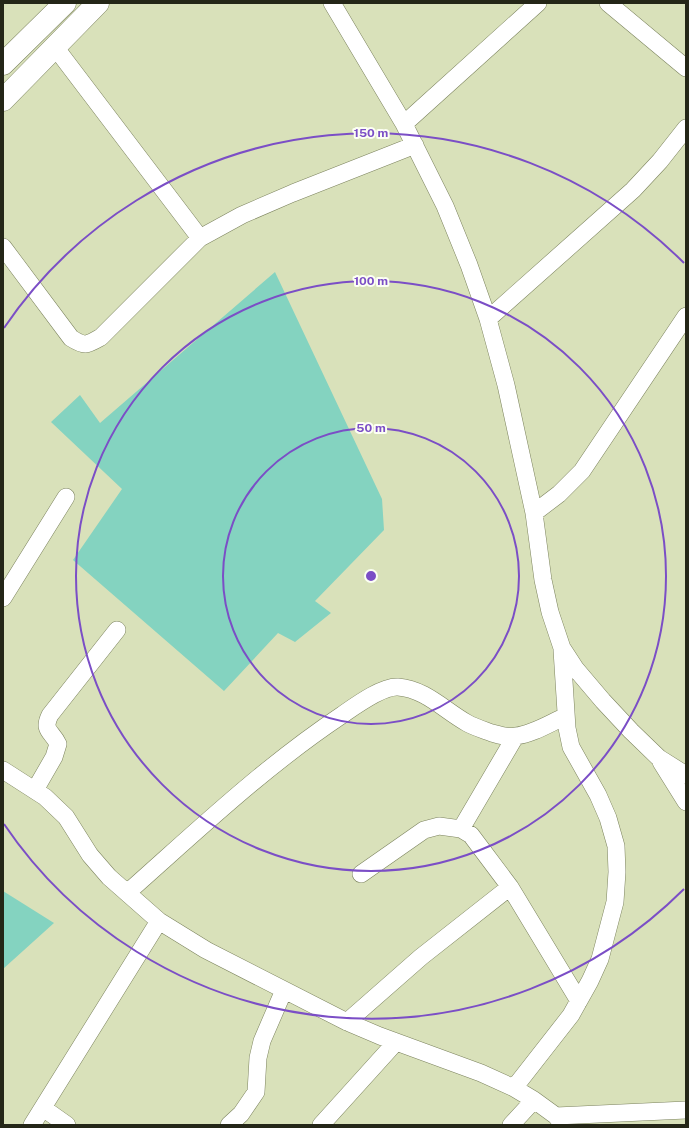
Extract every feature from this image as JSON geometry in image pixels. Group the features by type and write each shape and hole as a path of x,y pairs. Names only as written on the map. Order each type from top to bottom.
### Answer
{"main road":[{"path":"3,64 64,3"},
{"path":"3,100 98,3"}],"street":[{"path":"404,124 538,3"},
{"path":"608,3 686,68"},
{"path":"335,4 415,145 445,206 469,265 488,319 511,406 534,513 543,580 550,612 562,648 575,668 631,731 659,758 686,775"},
{"path":"55,47 200,238"},
{"path":"488,319 632,190 660,161 686,128"},
{"path":"3,247 71,338 80,344 88,345 101,337 200,238 242,215 293,193 415,145"},
{"path":"534,513 559,494 582,471 686,316"},
{"path":"3,598 66,497"},
{"path":"35,790 54,757 58,744 55,738 47,730 46,725 50,715 117,630"},
{"path":"514,1088 571,1015 590,981 600,959 615,902 617,872 616,846 608,818 598,795 571,747 566,716 562,648"},
{"path":"127,893 260,775 310,736 364,700 379,692 395,687 407,688 421,692 467,723 501,736 515,737 526,734 566,716"},
{"path":"461,828 515,737"},
{"path":"659,758 686,802"},
{"path":"3,770 45,797 66,817 90,855 109,877 159,921 206,950 347,1022 514,1088 534,1100 559,1121 686,1110"},
{"path":"360,874 424,830 439,826 461,828 471,835 510,887 578,1001"},
{"path":"347,1022 421,957 510,887"},
{"path":"32,1125 159,921"},
{"path":"229,1125 241,1114 256,1092 258,1058 262,1040 284,990"},
{"path":"321,1125 396,1042"},
{"path":"511,1125 534,1100"},
{"path":"42,1108 67,1125"}],"water":[{"path":"275,272 382,499 384,530 315,601 331,613 295,642 278,633 224,691 73,560 122,489 51,422 80,395 100,423"},
{"path":"3,891 54,923 3,969"}]}
